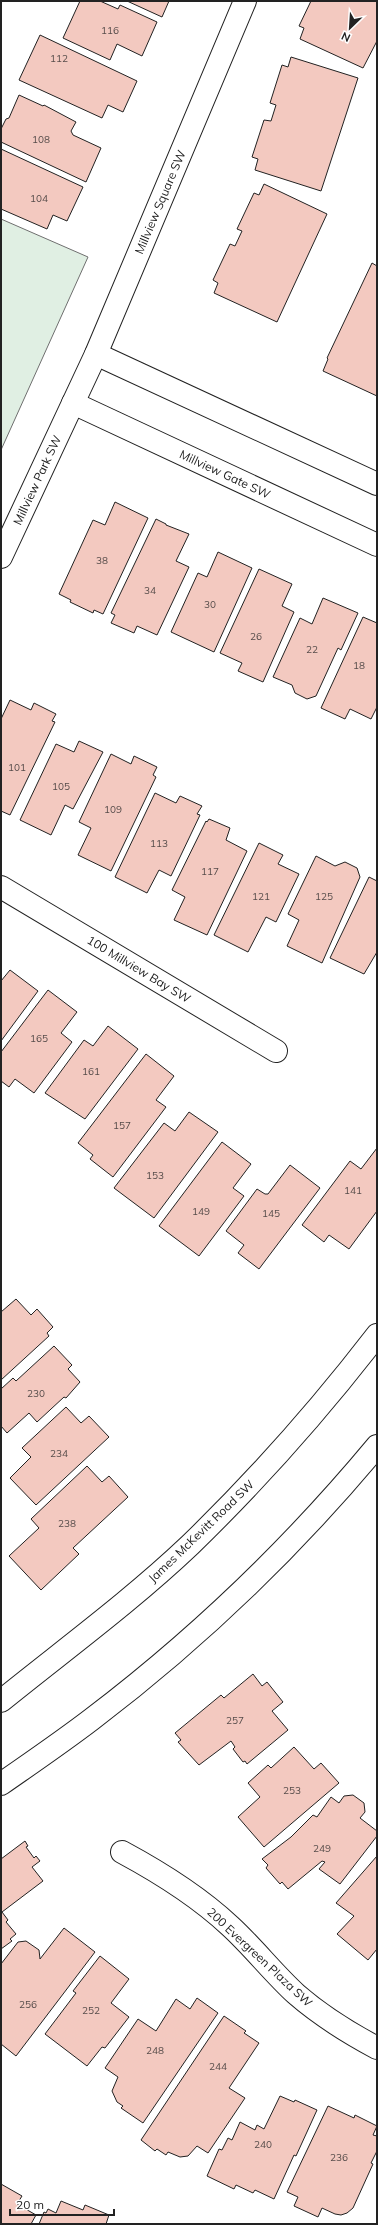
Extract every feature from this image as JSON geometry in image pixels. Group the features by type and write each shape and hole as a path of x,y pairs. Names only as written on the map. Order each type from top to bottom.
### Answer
{"street":[{"name":"Millview Square SW","path":"73,403 96,354 245,1"},
{"path":"96,354 377,484"},
{"name":"Millview Gate SW","path":"73,403 377,545"},
{"name":"Millview Park SW","path":"1,557 73,403"},
{"name":"100 Millview Bay SW","path":"1,887 276,1051"},
{"name":"James McKevitt Road SW","path":"1,1701 140,1589 189,1545 263,1470 337,1386 377,1335"},
{"path":"1,1784 92,1719 127,1691 236,1596 348,1482 377,1446"},
{"name":"200 Evergreen Plaza SW","path":"122,1852 159,1871 193,1896 231,1926 297,1995 336,2024 377,2048"}],"green space":[{"path":"1,219 88,257 1,450"}],"building":[{"path":"80,1 100,1 118,9 120,5 157,22 142,56 117,44 110,60 63,38"},
{"path":"127,1 169,1 162,17"},
{"path":"311,1 377,1 377,41 363,68 300,39 304,28 299,26"},
{"path":"40,35 137,81 123,112 108,105 102,118 19,80"},
{"path":"291,57 358,78 321,191 255,170 258,159 252,157 264,120 271,121 276,105 270,103 282,65 288,67"},
{"path":"19,95 43,106 44,105 76,122 71,131 73,135 101,148 86,182 1,142 1,129 6,119 9,118"},
{"path":"1,149 83,187 67,221 53,215 47,229 1,209"},
{"path":"264,184 327,214 277,322 214,293 218,283 213,280 230,244 235,246 242,231 237,229 254,193 259,195"},
{"path":"372,263 377,266 377,396 323,371 328,359 327,358"},
{"path":"115,502 148,518 103,614 94,610 93,613 70,602 71,600 59,594 93,520 105,525"},
{"path":"156,519 166,525 189,534 176,561 189,567 157,635 137,626 134,633 111,623 115,615 111,613"},
{"path":"218,552 252,568 214,652 171,632 198,573 207,577"},
{"path":"259,569 292,584 282,606 294,612 263,682 238,671 242,663 220,653"},
{"path":"323,598 358,613 341,650 338,648 316,696 307,699 295,693 292,685 273,677 300,618 312,624"},
{"path":"363,617 377,623 377,707 371,719 350,709 345,719 321,708"},
{"path":"10,700 31,710 34,703 56,714 52,721 55,722 10,815 1,811 1,719"},
{"path":"79,741 103,752 73,809 65,805 51,835 20,820 56,744 74,752"},
{"path":"111,754 131,764 134,756 157,767 153,775 156,777 111,871 78,855 91,828 79,822"},
{"path":"155,793 176,803 180,796 202,806 197,814 200,815 171,876 159,870 147,893 115,877"},
{"path":"209,819 230,828 226,840 247,851 207,935 174,920 185,897 172,890 206,821 207,822"},
{"path":"259,843 283,855 278,864 299,874 276,922 266,917 248,952 214,935"},
{"path":"316,856 335,866 345,862 357,868 360,877 322,963 287,946 299,920 288,914"},
{"path":"369,877 377,881 377,952 364,974 330,958"},
{"path":"10,970 38,991 1,1041 1,981"},
{"path":"48,990 77,1012 61,1033 72,1042 34,1093 15,1079 9,1087 1,1081 1,1052"},
{"path":"108,1026 138,1049 85,1119 45,1093 84,1040 93,1046"},
{"path":"146,1054 174,1076 156,1100 166,1107 113,1177 90,1159 93,1155 78,1143"},
{"path":"189,1112 218,1132 154,1218 114,1188 164,1123 175,1131"},
{"path":"222,1142 251,1164 233,1188 244,1196 199,1256 159,1226"},
{"path":"377,1148 377,1211 349,1249 329,1235 324,1242 302,1225 350,1161 361,1169"},
{"path":"290,1165 320,1188 259,1269 238,1253 244,1245 226,1231 257,1189 265,1194 268,1194"},
{"path":"16,1299 31,1315 37,1309 53,1327 47,1333 49,1336 1,1380 1,1312"},
{"path":"54,1346 72,1365 68,1369 80,1382 66,1398 64,1397 37,1422 29,1413 7,1433 1,1426 1,1389 13,1378 16,1381"},
{"path":"66,1407 81,1423 89,1416 109,1437 36,1505 10,1478 31,1457 22,1448"},
{"path":"87,1466 102,1482 109,1476 128,1497 73,1548 79,1554 41,1590 9,1556 39,1528 31,1519"},
{"path":"253,1674 262,1686 267,1682 283,1702 272,1711 288,1730 247,1764 245,1761 243,1762 233,1749 235,1747 231,1741 199,1765 178,1742 181,1740 175,1733 221,1695 224,1698"},
{"path":"294,1747 314,1769 321,1763 339,1783 264,1847 238,1817 260,1797 248,1783 268,1765 271,1768"},
{"path":"353,1795 364,1803 365,1812 360,1818 377,1831 377,1836 340,1884 319,1869 325,1862 322,1861 288,1889 282,1882 280,1884 266,1868 268,1865 262,1859 291,1837 313,1815 317,1817 331,1797 339,1803 344,1796"},
{"path":"25,1841 28,1846 26,1847 34,1858 36,1856 40,1861 32,1867 43,1881 2,1912 8,1920 6,1922 16,1934 10,1939 12,1941 1,1949 1,1859"},
{"path":"377,1856 377,1949 368,1960 337,1934 354,1916 336,1903"},
{"path":"64,1928 95,1952 16,2056 1,2044 1,1964 18,1942 26,1941 39,1950 40,1959"},
{"path":"100,1956 129,1979 111,2003 129,2017 105,2048 102,2047 87,2066 45,2034 76,1993 73,1991"},
{"path":"197,1998 218,2013 143,2123 121,2108 123,2106 117,2102 112,2091 118,2077 105,2068 138,2019 156,2031 176,1999 190,2009"},
{"path":"224,2016 246,2031 244,2033 259,2043 229,2088 245,2098 208,2153 197,2146 188,2156 180,2157 168,2152 166,2155 157,2149 155,2151 141,2140"},
{"path":"280,2096 294,2102 295,2100 317,2110 274,2199 255,2190 253,2193 236,2185 234,2189 207,2176 219,2149 222,2150 228,2138 232,2140 240,2122 255,2130 257,2125 264,2129"},
{"path":"328,2106 354,2118 355,2115 377,2126 373,2135 377,2136 377,2151 371,2163 373,2164 353,2208 347,2213 341,2215 322,2208 318,2217 294,2206 298,2197 287,2192"},
{"path":"1,2184 22,2196 17,2204 36,2215 31,2224 1,2224"},
{"path":"61,2201 83,2210 85,2205 109,2215 106,2224 39,2224 44,2212 46,2213 48,2209 56,2213"}]}
